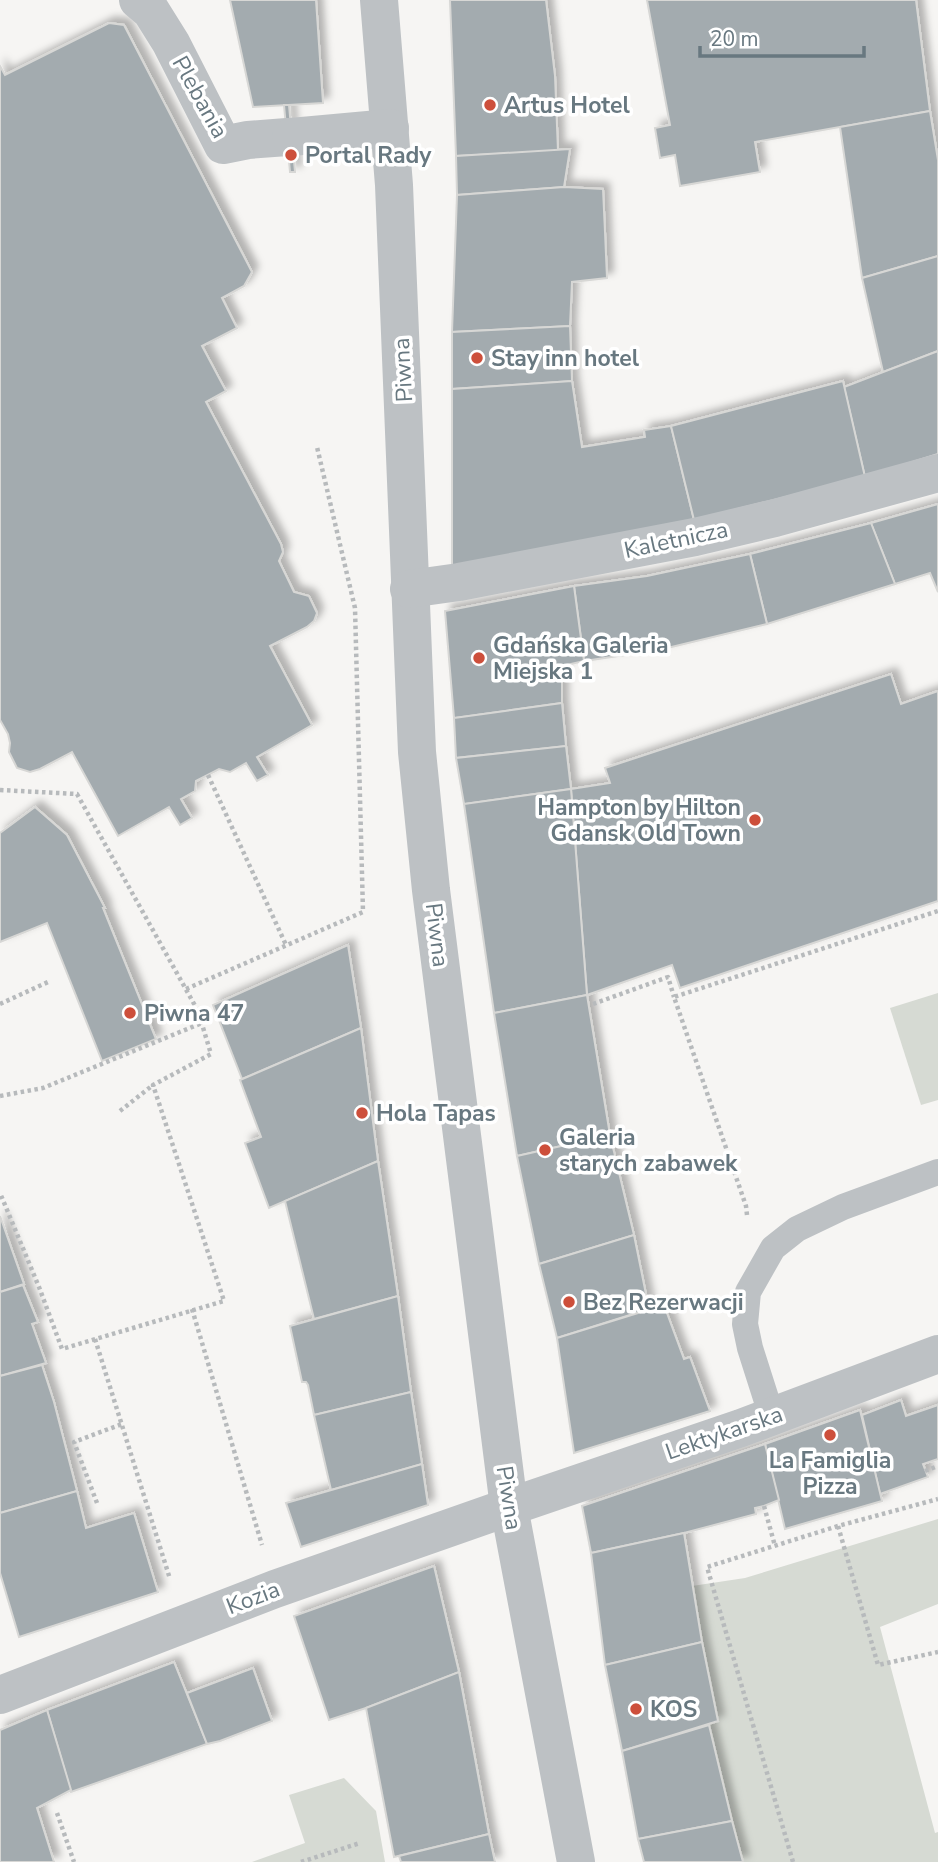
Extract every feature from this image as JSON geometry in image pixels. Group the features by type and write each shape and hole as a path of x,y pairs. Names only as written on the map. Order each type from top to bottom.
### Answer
{"street":[{"name":"Plebania","path":"138,0 151,11 171,43 223,145 248,140 390,128"},
{"name":"Piwna","path":"379,0 394,185 418,752 431,890 509,1507 576,1862"},
{"name":"Kaletnicza","path":"410,589 695,537 938,473"},
{"name":"Lektykarska","path":"509,1507 772,1417 938,1354"},
{"name":"Kozia","path":"0,1695 265,1593 509,1507"}],"lane":[{"path":"772,1417 745,1324 748,1292 773,1248 797,1229 843,1207 938,1172"}],"path":[{"path":"186,989 363,912 355,608 317,447"},
{"path":"208,775 286,945"},
{"path":"0,790 77,794 198,1011 211,1054 153,1085 120,1111"},
{"path":"674,997 938,911"},
{"path":"593,1004 668,977 746,1206 747,1225"},
{"path":"0,1003 48,982"},
{"path":"0,1096 43,1088 202,1023"},
{"path":"0,1193 62,1349 224,1301 153,1085"},
{"path":"192,1309 262,1545"},
{"path":"95,1339 173,1588"},
{"path":"97,1503 74,1442 122,1424"},
{"path":"925,1471 938,1466"},
{"path":"793,1862 707,1567 838,1526 938,1499"},
{"path":"764,1506 775,1546"},
{"path":"838,1526 878,1665 938,1652"},
{"path":"57,1813 74,1862"},
{"path":"301,1862 360,1843"}],"shaded area":[{"path":"938,993 938,1100 921,1105 890,1008"},
{"path":"938,1519 938,1604 880,1627 935,1833 938,1832 938,1862 743,1862 709,1725 718,1721 692,1586 745,1578"},
{"path":"344,1778 376,1811 385,1862 252,1862 305,1843 289,1795"}],"building":[{"path":"230,0 316,0 323,103 253,107"},
{"path":"450,0 546,0 555,76 558,151 456,156"},
{"path":"647,0 916,0 930,111 755,142 760,172 680,186 675,155 660,158 655,128 670,125"},
{"path":"109,23 124,25 252,272 244,286 222,298 237,328 202,346 226,391 206,402 281,544 283,552 279,561 294,592 309,596 317,613 314,621 307,627 270,646 312,725 257,757 268,775 257,781 246,763 230,772 219,769 196,781 195,791 181,799 192,818 180,825 169,807 118,836 72,752 30,772 17,768 9,752 8,734 0,720 0,66 5,75"},
{"name":"Portal Rady","path":"284,105 289,105 295,172 290,172"},
{"path":"930,111 938,160 938,256 862,278 840,127"},
{"path":"570,149 564,187 457,195 456,156"},
{"path":"564,187 603,189 607,278 572,282 570,326 452,332 457,195"},
{"path":"938,256 938,351 883,372 862,278"},
{"path":"570,326 572,381 452,389 452,332"},
{"path":"938,351 938,454 865,477 844,387"},
{"path":"572,381 582,447 645,437 644,430 671,426 694,520 452,571 452,389"},
{"path":"843,381 865,477 694,520 671,426"},
{"path":"938,504 938,592 930,573 895,584 871,523"},
{"path":"871,523 895,584 767,624 750,554"},
{"path":"750,554 767,624 659,650 584,661 574,586 647,576"},
{"path":"574,586 584,661 562,666 562,703 454,718 445,611"},
{"name":"Hampton by Hilton Gdansk Old Town","path":"891,674 901,704 938,691 938,901 680,988 672,965 587,995 571,789 610,783 605,768"},
{"path":"562,703 566,746 456,758 454,718"},
{"path":"566,746 571,789 464,804 456,758"},
{"path":"571,789 587,995 494,1013 464,804"},
{"path":"35,807 67,835 105,908 156,1039 102,1061 47,923 0,942 0,833"},
{"path":"348,945 361,1028 242,1079 213,1005"},
{"path":"587,995 610,1135 517,1156 494,1013"},
{"path":"361,1028 378,1161 269,1208 245,1143 261,1137 240,1080"},
{"path":"610,1135 634,1235 539,1264 517,1156"},
{"path":"378,1161 398,1296 314,1319 285,1201"},
{"path":"0,1216 24,1284 0,1292"},
{"path":"634,1235 649,1309 557,1338 539,1264"},
{"path":"23,1285 38,1322 32,1324 46,1363 0,1376 0,1292"},
{"path":"398,1296 411,1392 314,1415 308,1385 302,1382 290,1326"},
{"path":"664,1305 684,1359 690,1357 710,1411 574,1453 557,1338"},
{"path":"42,1365 77,1491 0,1513 0,1376"},
{"path":"411,1392 422,1464 331,1490 314,1415"},
{"path":"901,1400 906,1416 938,1405 938,1459 923,1464 928,1477 880,1494 862,1415"},
{"path":"860,1410 882,1501 785,1529 765,1444"},
{"path":"765,1444 779,1500 755,1508 756,1514 591,1553 582,1506"},
{"path":"422,1464 428,1505 301,1547 286,1503"},
{"path":"77,1491 86,1528 134,1513 158,1592 19,1637 0,1573 0,1513"},
{"path":"684,1533 702,1642 605,1665 591,1553"},
{"path":"434,1566 459,1672 329,1720 294,1616"},
{"path":"702,1642 718,1721 622,1751 605,1665"},
{"path":"174,1662 207,1744 71,1792 47,1710"},
{"path":"253,1668 272,1721 207,1744 187,1693"},
{"path":"459,1672 489,1834 394,1857 366,1708"},
{"path":"47,1710 71,1790 37,1808 54,1862 0,1862 0,1730"},
{"path":"709,1725 732,1821 638,1839 622,1751"},
{"path":"732,1821 743,1862 644,1862 638,1839"},
{"path":"489,1834 495,1862 401,1862 399,1856"}],"place":[{"name":"Artus Hotel","path":"490,105"},
{"name":"Portal Rady","path":"291,155"},
{"name":"Stay inn hotel","path":"477,358"},
{"name":"Gdańska Galeria Miejska 1","path":"479,658"},
{"name":"Hampton by Hilton Gdansk Old Town","path":"755,820"},
{"name":"Piwna 47","path":"130,1013"},
{"name":"Hola Tapas","path":"362,1113"},
{"name":"Galeria starych zabawek","path":"545,1150"},
{"name":"Bez Rezerwacji","path":"569,1302"},
{"name":"La Famiglia Pizza","path":"830,1435"},
{"name":"KOS","path":"636,1709"}]}
